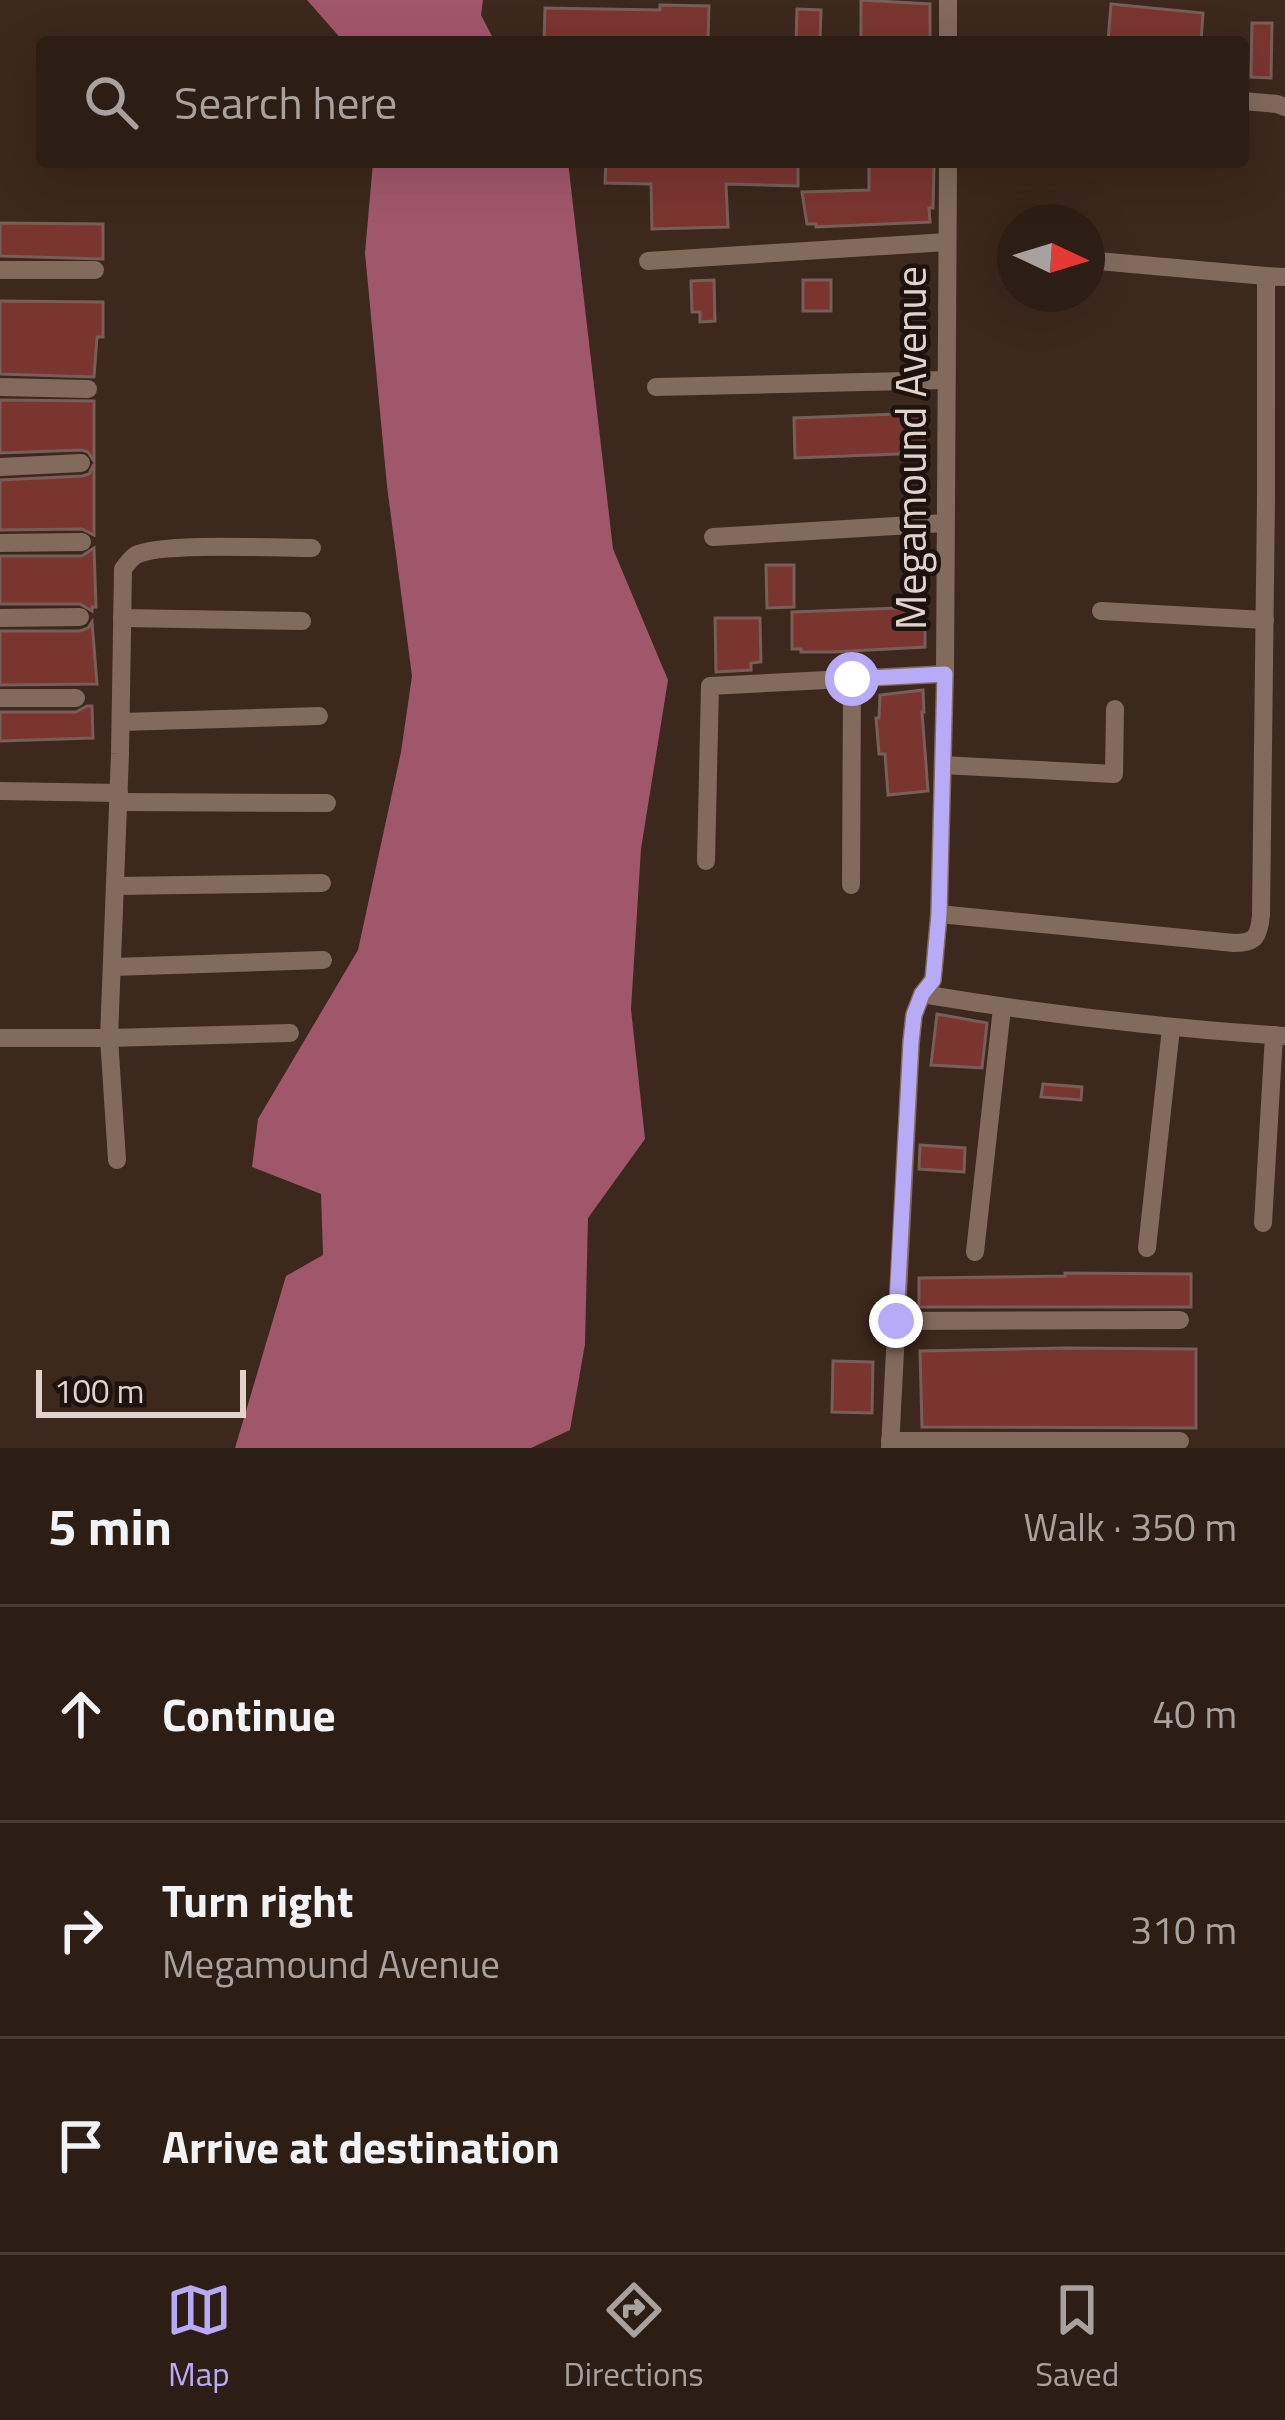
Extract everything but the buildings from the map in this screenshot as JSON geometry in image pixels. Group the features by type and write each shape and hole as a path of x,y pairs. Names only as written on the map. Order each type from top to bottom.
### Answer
{"street":[{"path":"948,0 948,36"},
{"path":"1249,102 1285,107"},
{"name":"Megamound Avenue","path":"890,1445 911,1042 914,1015 933,980 939,914 948,168"},
{"path":"648,261 947,242"},
{"path":"939,914 1234,943 1252,941 1259,932 1265,620 1276,497 1275,277 1105,262"},
{"path":"0,270 95,271"},
{"path":"656,387 946,380"},
{"path":"0,388 88,389"},
{"path":"0,467 81,464"},
{"path":"713,537 945,524"},
{"path":"0,543 82,542"},
{"path":"117,1160 109,1038 122,569 133,556 149,551 312,548"},
{"path":"1101,610 1265,620"},
{"path":"0,618 80,617"},
{"path":"122,618 302,621"},
{"path":"706,861 710,686 945,674"},
{"path":"851,885 852,679"},
{"path":"0,698 76,698"},
{"path":"943,765 1114,774 1115,709"},
{"path":"121,722 319,716"},
{"path":"0,791 327,803"},
{"path":"116,886 322,883"},
{"path":"112,967 323,960"},
{"path":"922,994 1172,1028 1280,1035 1263,1222"},
{"path":"975,1252 1002,1008"},
{"path":"1147,1248 1172,1028"},
{"path":"0,1038 290,1033"},
{"path":"896,1321 1180,1320"},
{"path":"890,1445 1180,1441"}],"shaded area":[{"path":"307,0 483,0 481,15 492,36 339,36"},
{"path":"372,168 569,168 613,549 668,680 641,849 631,1009 645,1139 588,1218 585,1344 570,1430 531,1448 235,1448 286,1276 323,1255 321,1194 252,1167 258,1119 358,950 401,752 412,676 387,486 365,253"}],"route":[{"path":"852,679 945,674 939,914 933,980 914,1015 911,1042 896,1321"}]}
